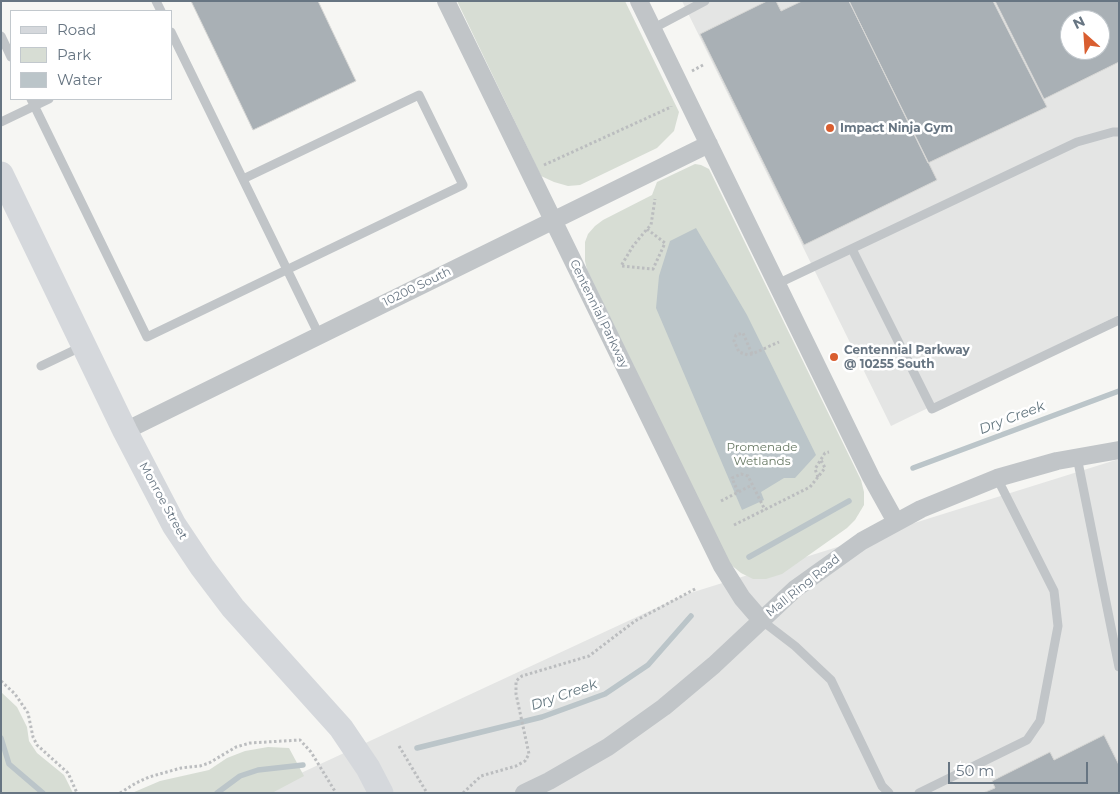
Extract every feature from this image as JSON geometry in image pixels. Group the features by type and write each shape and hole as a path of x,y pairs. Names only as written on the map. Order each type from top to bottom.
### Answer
{"street":[{"name":"Centennial Parkway","path":"446,1 722,566 742,598 761,620"},
{"path":"639,1 871,477 896,522"},
{"name":"10200 South","path":"125,431 709,144"},
{"name":"Monroe Street","path":"1,174 83,346 174,525 202,567 233,608 342,728 368,768 381,793"},
{"name":"Mall Ring Road","path":"524,793 549,781 608,746 664,707 714,665 795,589 862,541 948,497 997,478 1036,465 1077,456 1119,450"}],"lane":[{"path":"652,29 705,1"},
{"path":"1,36 10,55"},
{"path":"172,36 319,336"},
{"path":"1,122 33,102 147,337 463,185 419,95 243,179"},
{"path":"777,284 1077,142 1119,132"},
{"path":"852,249 932,409 1119,320"},
{"path":"41,366 83,346"},
{"path":"1077,456 1119,667"},
{"path":"919,793 1027,740 1040,721 1058,626 1054,591 997,478"},
{"path":"761,620 795,646 831,680 882,786 889,793"}],"path":[{"path":"529,171 671,107 664,86 703,65"},
{"path":"647,229 665,243 653,269 621,266 633,246 650,225 654,199"},
{"path":"752,354 742,332 736,336 734,341 739,352 748,356 778,342"},
{"path":"818,477 815,470 825,453 829,452"},
{"path":"734,525 810,488 825,468 821,460"},
{"path":"738,492 732,478 740,474 748,476 765,510"},
{"path":"722,501 752,485"},
{"path":"463,793 481,776 516,766 525,761 529,754 516,694 516,681 522,676 589,656 648,614 697,588"},
{"path":"1,681 15,694 25,708 37,744 68,773 77,793"},
{"path":"120,793 148,777 209,763 236,747 250,743 300,740 310,752 336,793"},
{"path":"399,746 428,793"}],"shaded area":[{"path":"682,1 1119,1 1119,315 891,426"},
{"path":"1119,459 1119,793 258,793 684,595"}],"green space":[{"path":"457,1 625,1 679,112 674,131 657,148 580,185 568,186 541,176"},
{"name":"Promenade Wetlands","path":"695,164 709,169 861,480 864,492 864,505 855,520 847,528 782,574 766,579 753,579 741,573 730,564 587,270 585,261 585,242 588,234 595,226 652,195 657,182"},
{"path":"1,692 17,707 27,727 29,741 37,753 64,775 73,793 1,793"},
{"path":"268,747 289,748 304,776 272,793 132,793 160,781 209,770 227,758 245,751"}],"water":[{"path":"696,228 747,315 816,455 795,478 784,478 761,492 764,500 742,510 656,308 659,276 670,241"}],"building":[{"path":"191,1 318,1 356,81 253,130"},
{"path":"767,1 776,1 781,11 802,1 849,1 937,180 804,245 700,34"},
{"path":"849,1 993,1 1047,107 928,163"},
{"path":"995,1 1119,1 1119,62 1044,99"},
{"path":"1104,735 1119,765 1119,793 983,793 995,788 992,781 1050,752 1054,760"}],"waterway":[{"name":"Dry Creek","path":"913,468 1119,391"},
{"name":"Dry Creek","path":"749,557 849,501"},
{"name":"Dry Creek","path":"417,748 542,717 605,694 648,665 691,616"},
{"name":"Dry Creek","path":"1,738 9,764 43,793"},
{"name":"Dry Creek","path":"217,793 240,776 258,770 303,765"}],"place":[{"name":"Impact Ninja Gym","path":"830,128"},
{"name":"Centennial Parkway @ 10255 South","path":"834,357"}]}
